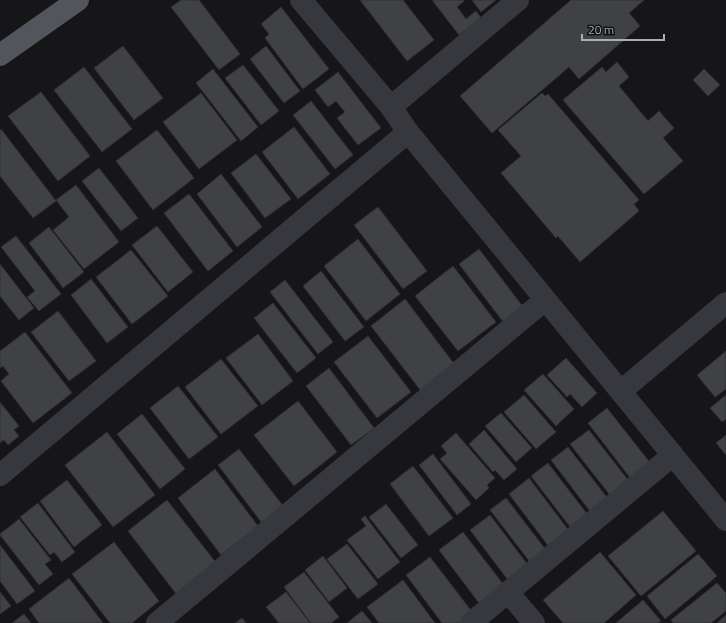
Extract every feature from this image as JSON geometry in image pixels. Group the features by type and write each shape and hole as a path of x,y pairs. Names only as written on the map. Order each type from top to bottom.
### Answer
{"main road":[{"path":"0,55 78,0"}],"street":[{"path":"301,0 391,107 408,132 726,520"},
{"path":"391,107 518,0"},
{"path":"0,475 408,132"},
{"path":"157,623 545,300"},
{"path":"621,391 726,303"},
{"path":"471,623 673,455"},
{"path":"508,592 534,623"}],"building":[{"path":"181,0 199,0 240,54 219,70 171,7"},
{"path":"360,0 403,0 434,40 407,61"},
{"path":"432,0 463,0 464,1 457,7 466,19 476,11 481,18 459,35"},
{"path":"472,0 496,0 481,12"},
{"path":"571,0 644,0 629,13 640,26 579,79 569,67 492,133 460,96"},
{"path":"281,7 329,69 303,89 265,38 269,34 261,24"},
{"path":"123,46 163,98 134,120 94,68"},
{"path":"266,46 300,91 284,103 250,59"},
{"path":"617,62 629,77 619,86 648,121 659,111 674,128 663,138 683,161 644,194 563,100 602,67 606,72"},
{"path":"243,65 279,111 261,125 225,78"},
{"path":"84,67 132,129 102,152 54,90"},
{"path":"213,69 258,127 241,141 196,83"},
{"path":"704,69 720,85 708,96 693,80"},
{"path":"338,72 381,128 358,145 337,118 345,112 336,101 328,107 315,90"},
{"path":"41,92 90,156 58,181 8,116"},
{"path":"201,93 237,140 199,169 163,122"},
{"path":"542,93 545,96 548,94 639,200 634,204 639,211 580,262 558,236 556,238 501,173 521,156 498,130"},
{"path":"311,101 353,155 335,169 293,115"},
{"path":"294,127 330,174 298,199 262,152"},
{"path":"1,129 56,201 33,218 0,176"},
{"path":"157,130 194,178 153,210 116,161"},
{"path":"256,154 291,199 265,218 231,173"},
{"path":"99,168 138,218 121,231 82,181"},
{"path":"221,174 262,227 237,247 197,194"},
{"path":"76,185 119,242 84,269 53,230 69,217 56,200"},
{"path":"189,194 233,251 208,271 164,213"},
{"path":"378,207 427,271 403,289 354,225"},
{"path":"157,226 193,272 168,292 132,245"},
{"path":"49,227 84,272 63,288 29,243"},
{"path":"16,236 61,294 39,311 27,297 35,291 1,247"},
{"path":"358,239 400,294 366,321 324,266"},
{"path":"479,249 524,308 504,323 459,264"},
{"path":"131,250 168,296 132,324 96,277"},
{"path":"0,264 34,308 19,320 0,296"},
{"path":"453,266 496,322 458,351 415,296"},
{"path":"321,271 364,327 345,341 303,286"},
{"path":"91,279 128,327 107,343 71,295"},
{"path":"285,280 333,342 318,354 270,292"},
{"path":"405,299 455,365 421,391 371,326"},
{"path":"273,303 316,358 297,373 254,318"},
{"path":"58,311 96,361 69,381 31,332"},
{"path":"25,332 72,393 33,423 1,381 9,374 3,366 0,368 0,351"},
{"path":"258,334 293,381 262,405 226,358"},
{"path":"368,336 411,392 377,418 334,362"},
{"path":"726,351 726,389 715,397 697,375"},
{"path":"566,358 597,393 582,407 570,394 567,397 547,375"},
{"path":"221,359 258,406 221,434 185,387"},
{"path":"329,368 374,428 351,445 306,386"},
{"path":"543,374 574,409 556,426 524,390"},
{"path":"178,386 218,437 189,459 150,408"},
{"path":"524,395 556,432 536,449 504,412"},
{"path":"726,395 726,419 722,422 710,408"},
{"path":"298,401 337,452 294,486 254,435"},
{"path":"0,402 19,426 14,430 19,436 8,445 4,440 0,443"},
{"path":"607,408 651,464 631,479 588,423"},
{"path":"501,413 532,448 516,462 485,426"},
{"path":"142,414 185,469 160,489 117,434"},
{"path":"484,430 517,469 504,480 495,470 493,472 469,444"},
{"path":"589,430 632,485 613,499 570,444"},
{"path":"107,432 155,495 113,527 65,465"},
{"path":"456,433 495,478 487,485 489,488 476,500 440,459 447,453 441,446"},
{"path":"726,435 726,455 716,443"},
{"path":"568,447 609,500 592,514 551,460"},
{"path":"239,449 287,511 265,527 218,465"},
{"path":"433,454 471,504 457,515 419,465"},
{"path":"548,463 591,519 574,532 531,476"},
{"path":"413,466 453,518 429,536 390,484"},
{"path":"215,469 258,526 221,555 178,498"},
{"path":"529,478 573,536 553,552 509,494"},
{"path":"67,480 102,525 74,547 40,501"},
{"path":"506,498 546,550 530,562 490,510"},
{"path":"167,500 217,564 177,595 128,531"},
{"path":"38,503 75,552 62,562 54,552 50,555 20,517"},
{"path":"386,504 418,545 401,558 369,517"},
{"path":"663,511 696,551 641,596 608,556"},
{"path":"490,515 528,565 508,580 470,530"},
{"path":"365,516 400,562 378,579 347,540 366,526 361,519"},
{"path":"19,519 51,560 45,564 53,574 39,585 0,535"},
{"path":"463,532 503,584 479,603 439,550"},
{"path":"114,542 159,601 132,623 110,623 72,574"},
{"path":"347,544 378,584 358,599 327,559"},
{"path":"0,545 35,591 17,604 0,581"},
{"path":"600,552 636,595 604,623 563,623 543,600"},
{"path":"698,554 717,576 665,619 647,596"},
{"path":"323,556 347,588 329,602 305,570"},
{"path":"430,557 473,613 461,623 442,623 406,575"},
{"path":"304,572 339,617 331,623 311,623 284,587"},
{"path":"69,578 103,623 39,623 29,609"},
{"path":"403,580 435,623 379,623 367,607"},
{"path":"717,583 726,593 726,611 711,623 673,623 671,620"},
{"path":"0,592 11,606 0,614"},
{"path":"286,592 310,623 279,623 266,607"},
{"path":"643,600 661,621 658,623 616,623"},
{"path":"362,611 372,623 347,623"},
{"path":"24,614 31,623 12,623"},
{"path":"726,615 726,623 717,623"},
{"path":"242,618 246,623 235,623"}]}
